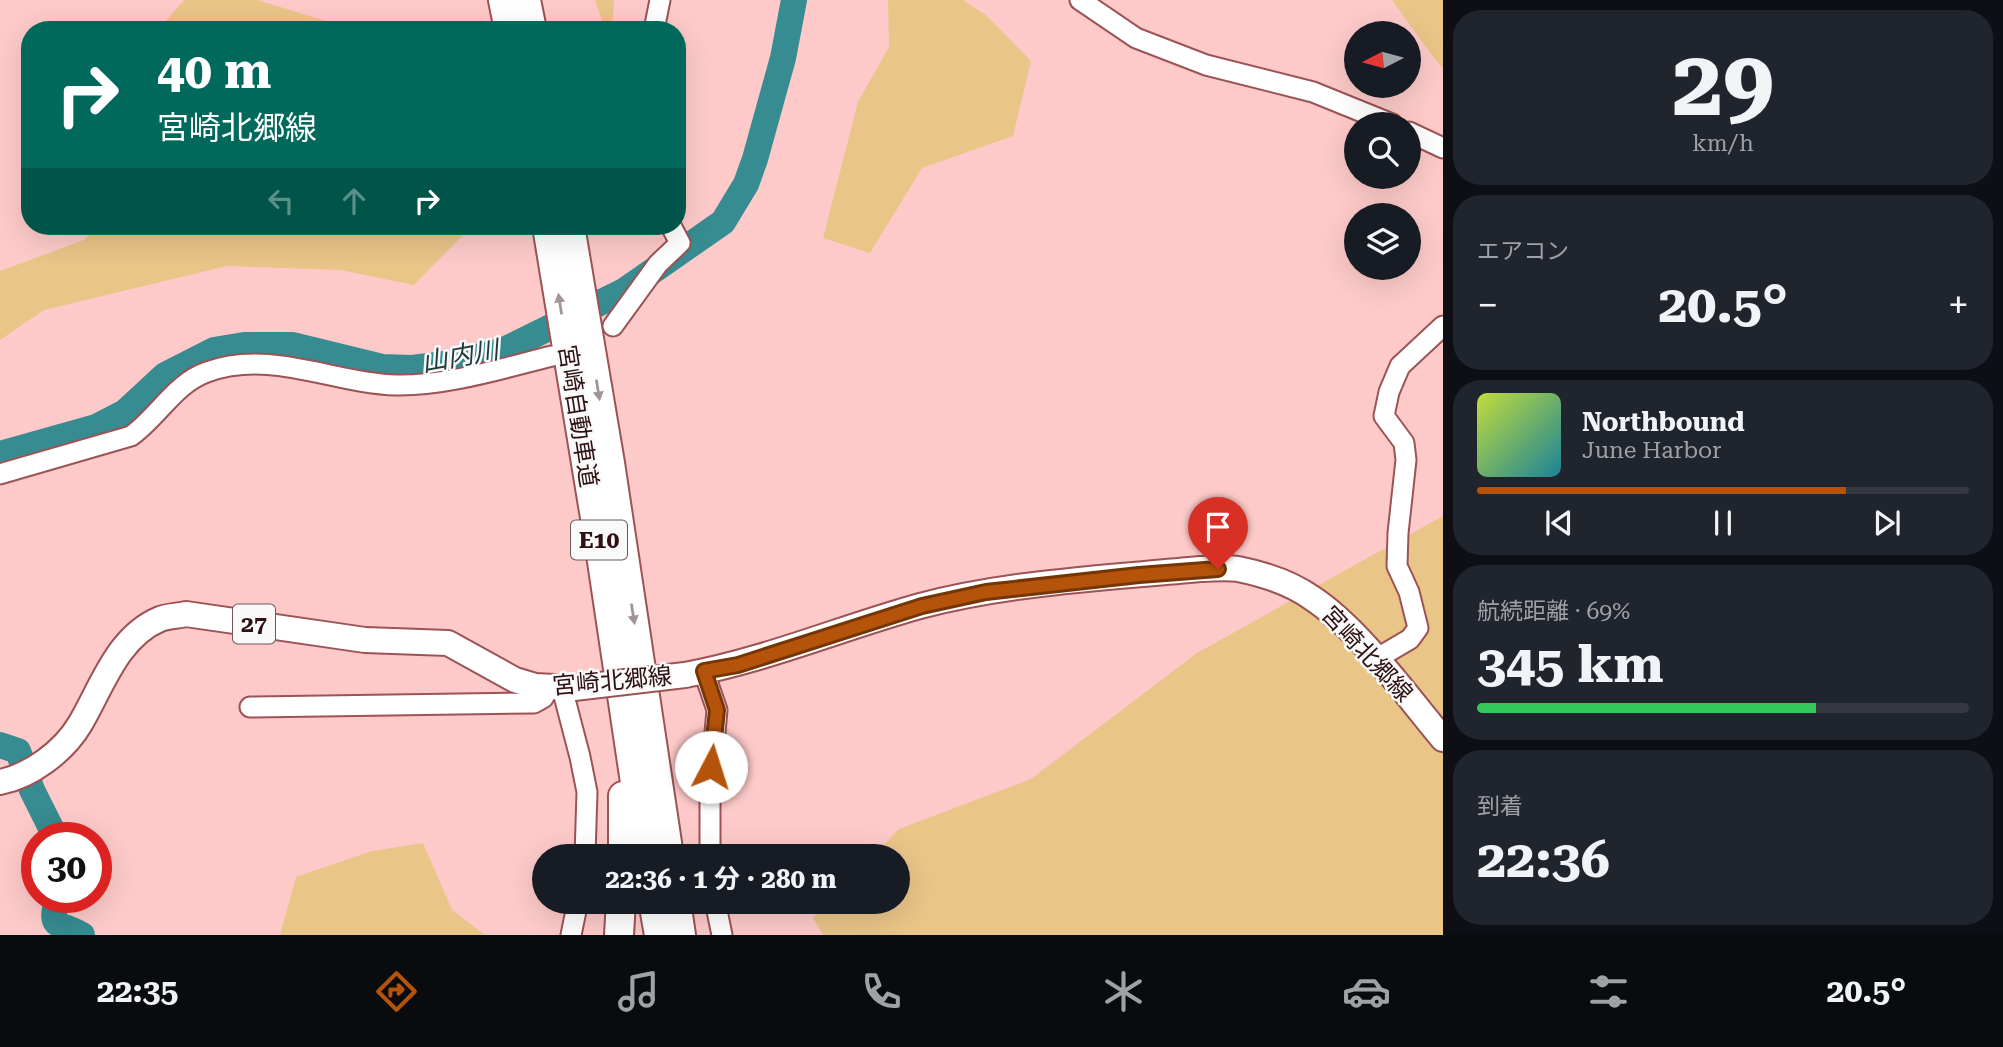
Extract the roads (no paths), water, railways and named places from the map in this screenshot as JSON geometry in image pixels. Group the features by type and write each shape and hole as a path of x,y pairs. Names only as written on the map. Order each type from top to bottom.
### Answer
{"highway":[{"path":"503,0 507,21"},
{"path":"526,0 530,21"},
{"name":"宮崎自動車道","path":"548,235 600,548 644,844"},
{"name":"宮崎自動車道","path":"572,235 610,463 667,844"},
{"path":"600,548 598,598 623,791 623,844"},
{"path":"619,935 620,914"},
{"path":"655,914 659,935"},
{"path":"678,914 681,935"}],"main road":[{"name":"宮崎北郷線","path":"0,782 37,766 64,746 79,726 115,658 139,633 160,619 186,614 365,640 448,643 515,680 561,688 695,673 738,665 922,606 986,592 1200,569 1236,569 1273,578 1303,593 1333,614 1376,659 1443,738"}],"street":[{"path":"656,21 660,0"},
{"path":"1080,0 1136,38 1206,65 1313,92 1362,112"},
{"path":"1421,138 1443,148"},
{"path":"613,326 658,264 680,243 676,235"},
{"path":"1376,659 1410,639 1418,628 1409,592 1397,566 1406,460 1404,443 1384,416 1389,392 1400,366 1443,326"},
{"path":"0,474 131,436 189,380 206,372 235,365 290,366 363,382 398,385 461,378 552,356"},
{"path":"695,673 717,710 709,789 710,844"},
{"path":"250,707 534,703 561,688 587,792 586,844"},
{"path":"570,935 575,914"},
{"path":"718,914 722,935"}],"waterway":[{"name":"山内川","path":"0,454 96,427 125,412 165,375 214,350 244,345 292,345 382,367 412,368 453,363 502,351 624,291 723,222 746,184 783,58 794,0"},
{"name":"山内川","path":"0,745 18,751 32,790 48,822"},
{"name":"山内川","path":"54,913 58,924 82,935"}]}
